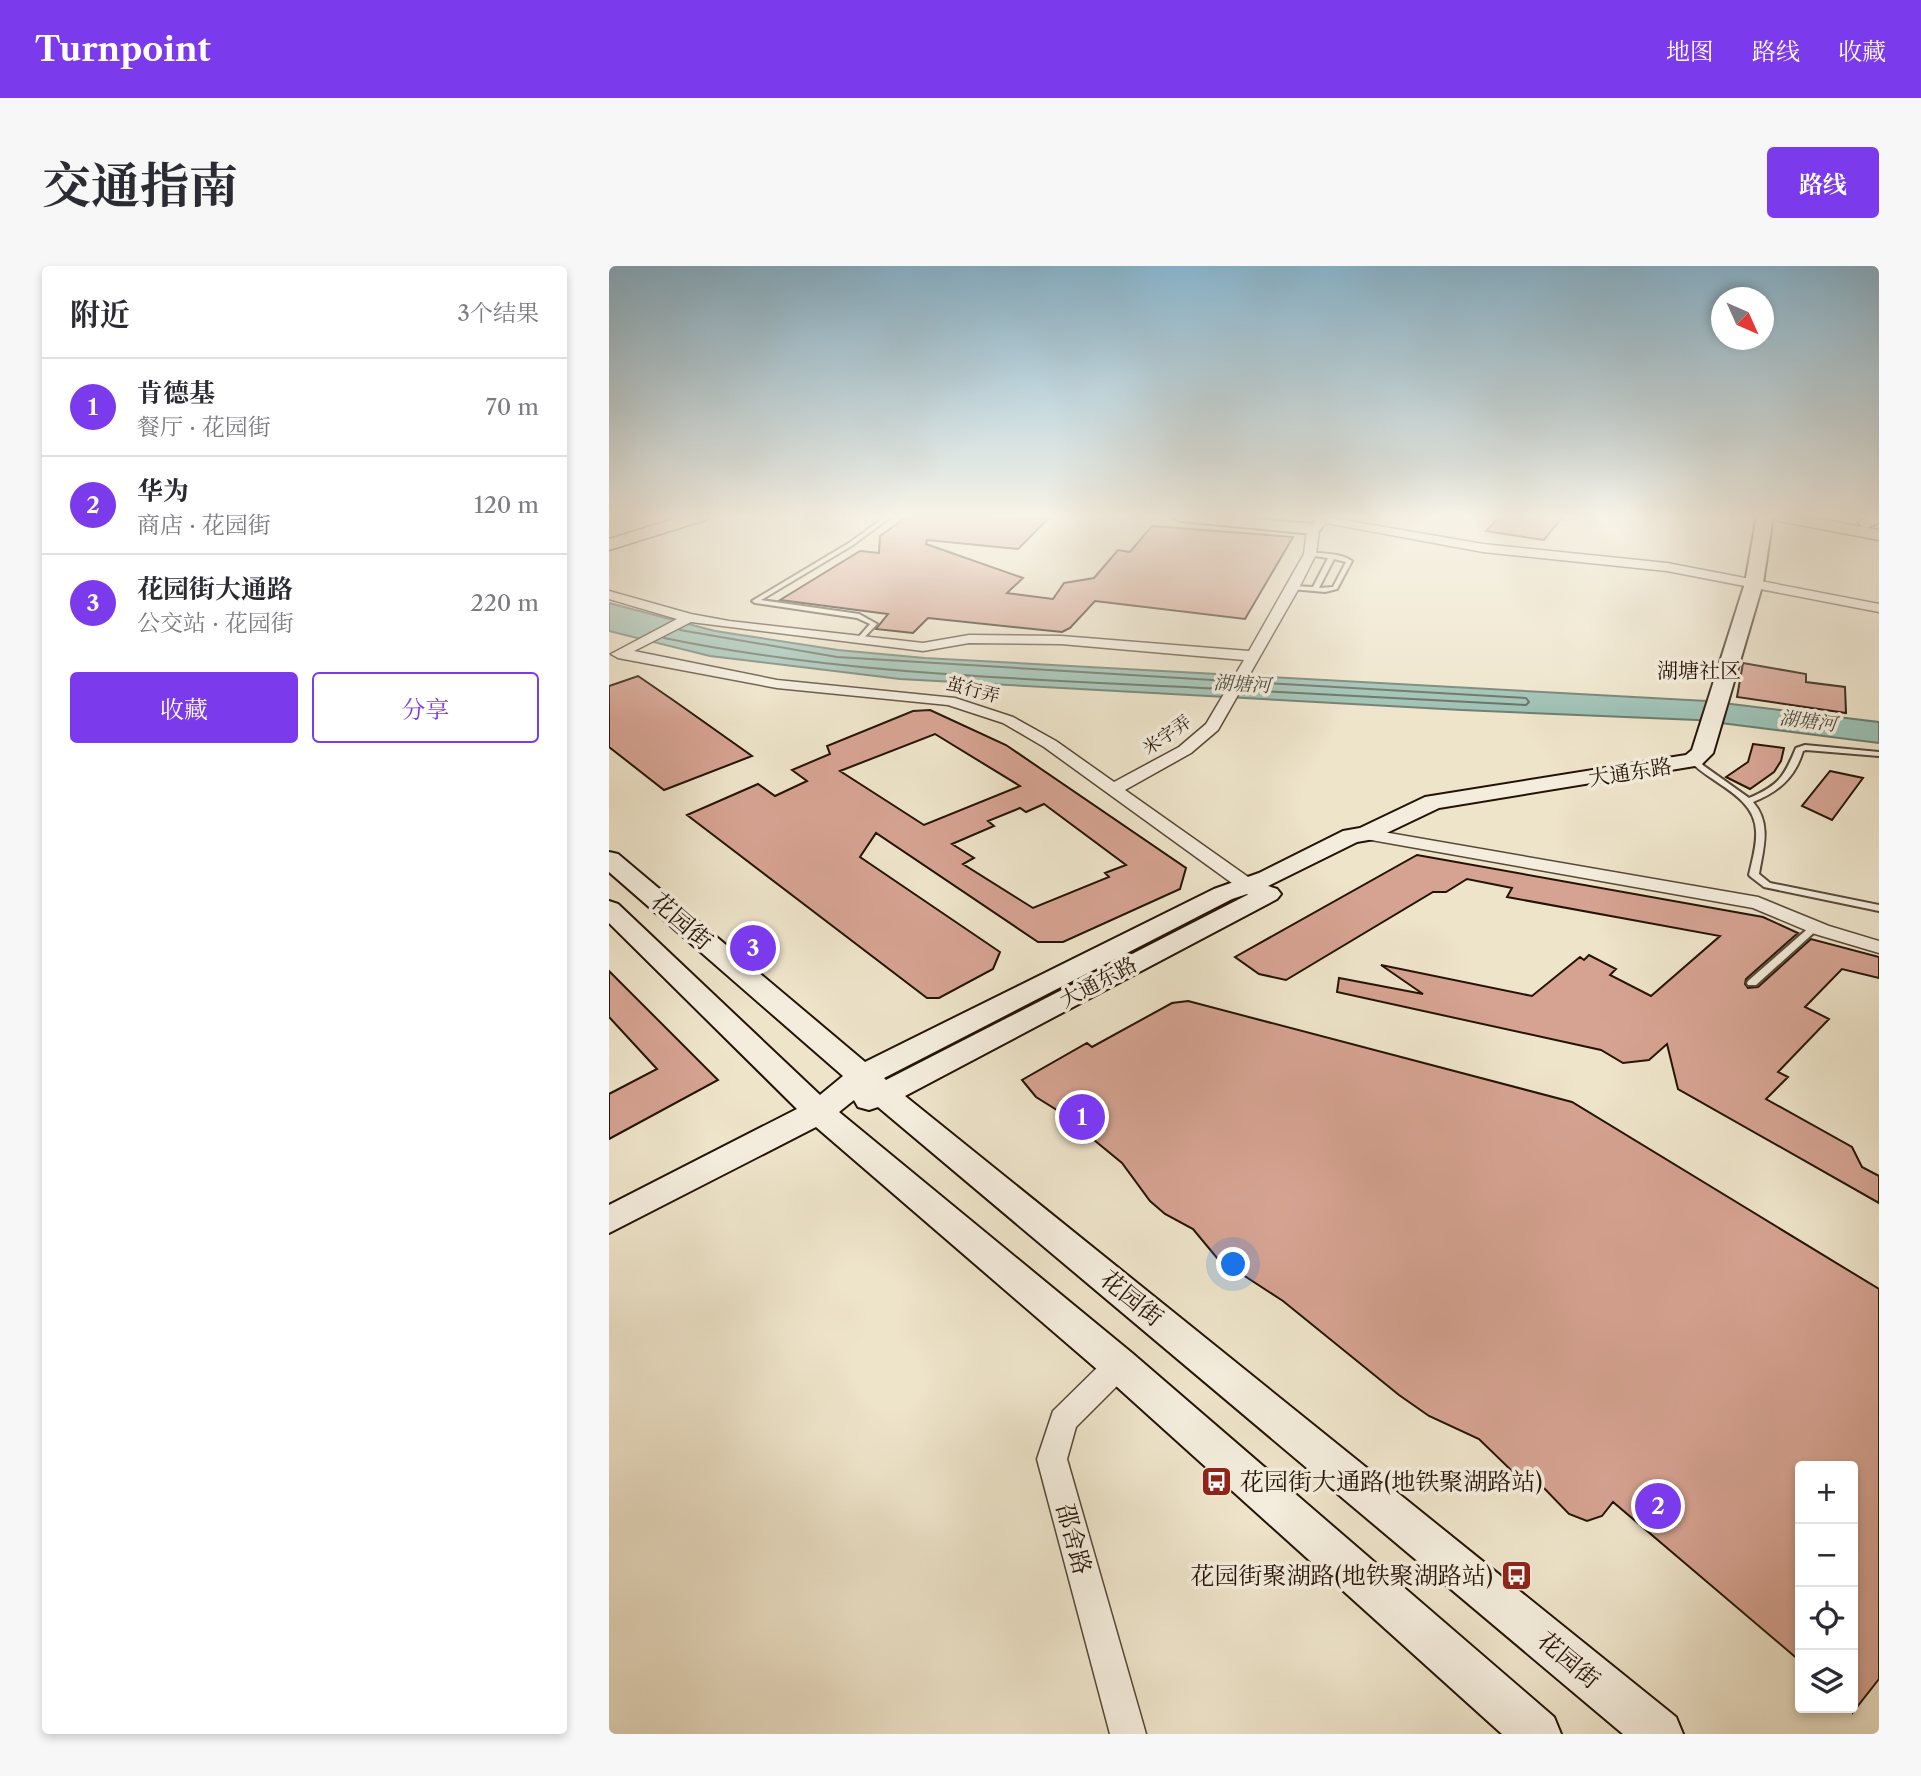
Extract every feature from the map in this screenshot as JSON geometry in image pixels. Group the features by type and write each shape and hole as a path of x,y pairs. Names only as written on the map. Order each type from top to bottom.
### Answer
{"street":[{"path":"609,595 685,620 858,641 923,647 969,639 1061,640 1253,656 1295,585"},
{"path":"1693,760 1702,753 1711,727 1718,695 1754,585"},
{"path":"1762,585 1879,608"},
{"path":"615,655 685,620"},
{"name":"茧行弄","path":"615,655 777,684 950,701 1008,720 1050,744 1255,891"},
{"name":"米字弄","path":"1114,789 1185,750 1212,727 1253,656"},
{"name":"大通东路","path":"609,1220 1255,891 1363,844 1366,834 1433,802 1693,760"},
{"path":"1366,834 1758,903 1815,927 1879,947"},
{"name":"花园街","path":"609,859 963,1163 1140,1304 1659,1734"},
{"name":"花园街","path":"609,909 819,1112 1118,1365 1537,1734"},
{"name":"邵舍路","path":"1118,1365 1063,1420 1052,1459 1128,1734"}],"lane":[{"path":"783,585 755,601 859,616 874,624 858,641"},
{"path":"1315,590 1318,585"},
{"path":"1293,588 1315,590 1335,588 1337,585"},
{"path":"1749,802 1776,790 1794,769 1800,750 1805,747 1879,754"},
{"path":"1693,760 1704,774 1749,802 1762,829 1754,875 1767,885 1879,908"},
{"path":"1752,984 1815,927"}],"water":[{"name":"湖塘河","path":"609,603 715,631 838,650 925,658 1707,701 1879,722 1879,743 1697,720 900,679 710,656 609,631"}],"building":[{"path":"805,585 1016,585 1007,593 1053,599 1063,585 1265,585 1245,619 1095,601 1070,628 1062,632 928,618 913,633 876,629 888,614 780,600"},
{"path":"1743,663 1806,674 1806,682 1845,687 1846,713 1737,697"},
{"path":"638,676 752,756 664,790 609,747 609,686"},
{"path":"930,710 1006,745 1186,868 1180,889 1063,942 1038,942 876,833 860,857 1000,952 993,969 939,998 927,998 687,815 758,784 775,796 807,781 792,770 830,754 827,746 913,711","holes":["935,734 1020,786 924,825 840,771","1044,804 1126,865 1105,873 1109,877 1033,908 963,864 974,858 952,844 994,826 988,821 1020,808 1026,812"]},
{"path":"1753,744 1784,748 1781,761 1774,772 1750,789 1726,777 1748,762"},
{"path":"1830,771 1863,778 1832,820 1802,806"},
{"path":"1417,855 1763,917 1798,933 1746,979 1748,988 1758,987 1811,939 1879,957 1879,978 1842,969 1805,1007 1829,1019 1778,1072 1788,1077 1766,1099 1852,1147 1862,1167 1879,1176 1879,1203 1678,1089 1667,1044 1649,1060 1623,1063 1601,1050 1337,992 1339,978 1423,994 1381,965 1532,996 1580,957 1584,960 1589,955 1616,969 1610,975 1651,996 1720,936 1507,897 1512,888 1467,879 1446,892 1433,892 1286,980 1259,974 1235,957"},
{"path":"609,971 718,1080 609,1139 609,1094 657,1069 609,1017"},
{"path":"1188,1001 1572,1102 1879,1289 1879,1679 1858,1706 1858,1461 1795,1461 1795,1657 1613,1502 1602,1516 1587,1521 1569,1514 1543,1487 1515,1474 1479,1439 1429,1416 1399,1395 1283,1301 1217,1258 1193,1229 1165,1214 1150,1201 1122,1163 1060,1112 1036,1097 1022,1080 1087,1043 1092,1047 1172,1003"}],"place":[{"name":"花园街大通路","path":"753,948"},
{"name":"肯德基","path":"1082,1117"},
{"name":"花园街大通路(地铁聚湖路站)","path":"1217,1481"},
{"name":"华为","path":"1658,1506"},
{"name":"花园街聚湖路(地铁聚湖路站)","path":"1516,1575"}],"district":[{"name":"湖塘社区","path":"1699,670"}]}
